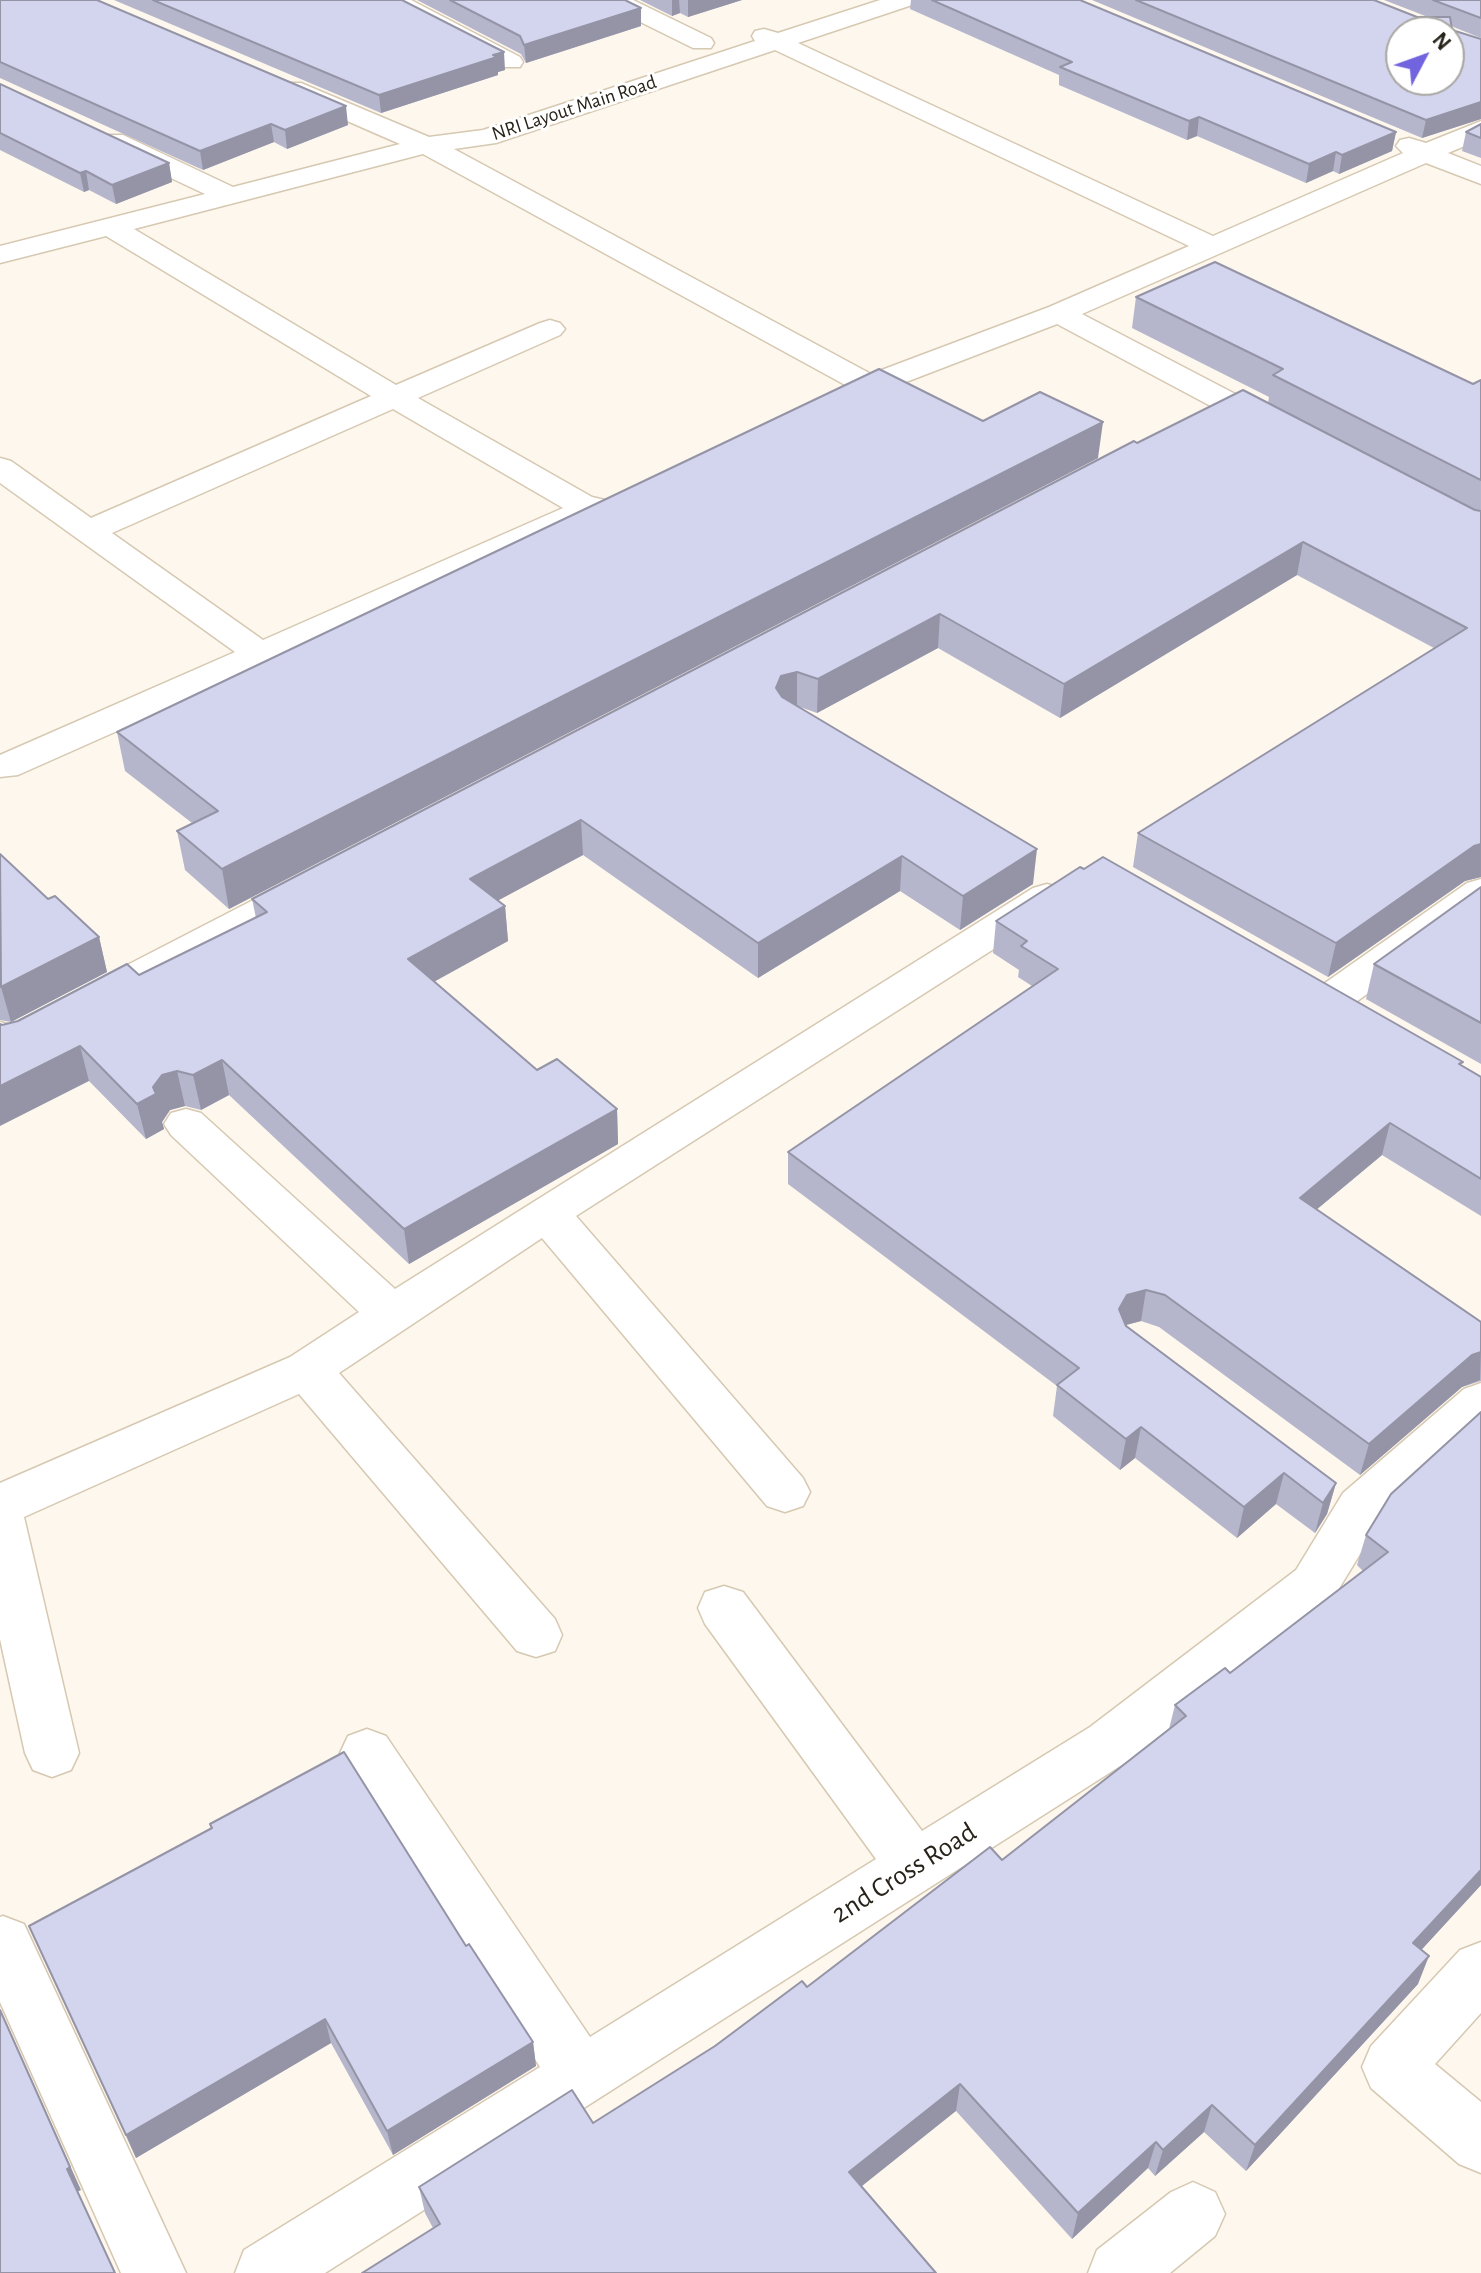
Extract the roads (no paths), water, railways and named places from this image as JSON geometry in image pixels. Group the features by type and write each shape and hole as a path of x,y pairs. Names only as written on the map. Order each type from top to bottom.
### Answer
{"street":[{"path":"393,0 511,62"},
{"path":"614,0 702,43"},
{"name":"NRI Layout Main Road","path":"426,145 462,120 833,0"},
{"name":"NRI Layout Main Road","path":"426,145 487,137 904,0"},
{"path":"747,28 1212,246"},
{"path":"270,78 426,145 869,385"},
{"path":"834,401 1059,313 1481,129"},
{"path":"96,132 233,197"},
{"path":"1381,134 1481,176"},
{"path":"0,255 426,145"},
{"path":"5,767 604,503 396,398 111,227"},
{"path":"1059,313 1301,440"},
{"path":"89,531 550,329"},
{"path":"1189,427 1231,405"},
{"path":"0,468 260,654"},
{"path":"0,1036 11,1043 333,874"},
{"path":"0,1505 307,1370 1063,875"},
{"path":"1371,1024 1317,993 1481,892"},
{"path":"186,1124 391,1314"},
{"path":"547,1213 785,1492"},
{"path":"307,1370 536,1635"},
{"name":"2nd Cross Road","path":"267,2273 1109,1744 1314,1585 1342,1494 1481,1402"},
{"path":"0,1520 52,1753"},
{"path":"724,1608 915,1867"},
{"path":"367,1753 580,2075"},
{"path":"3,1943 154,2273"},
{"path":"1481,1970 1392,2067 1481,2142"},
{"path":"1120,2273 1193,2214"}]}
